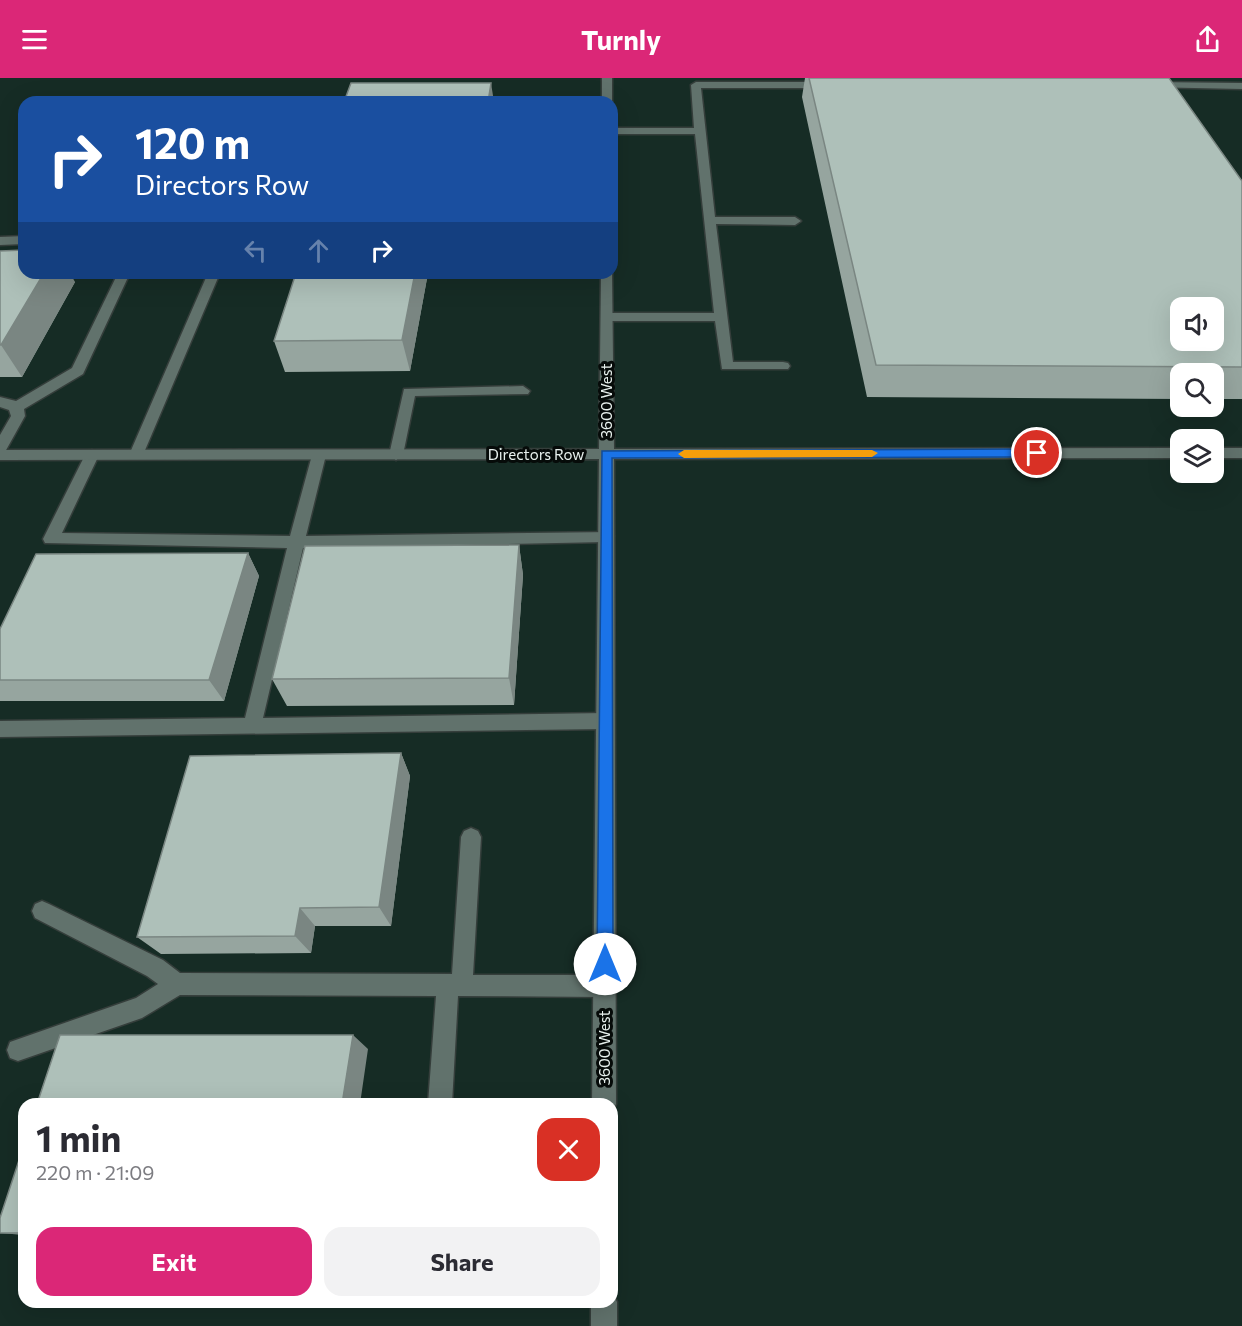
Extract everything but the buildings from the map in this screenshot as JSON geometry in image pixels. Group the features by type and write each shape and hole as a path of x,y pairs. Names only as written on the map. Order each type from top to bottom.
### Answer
{"street":[{"path":"607,78 607,96"},
{"path":"783,366 727,366 696,85 840,85"},
{"path":"1140,86 1240,88"},
{"path":"618,131 700,131"},
{"path":"710,220 795,221"},
{"path":"0,241 18,240"},
{"path":"16,407 78,371 121,279"},
{"path":"136,455 211,279"},
{"name":"3600 West","path":"604,1098 607,279"},
{"path":"607,317 721,317"},
{"path":"396,454 409,392 522,391"},
{"path":"0,402 16,407"},
{"path":"0,448 18,416 16,407"},
{"name":"Directors Row","path":"0,455 1170,453"},
{"path":"1224,453 1242,453"},
{"path":"254,726 296,542 319,454"},
{"path":"92,455 49,544 606,536"},
{"path":"0,729 605,721"},
{"path":"441,1098 471,837"},
{"path":"42,911 155,968 177,984"},
{"path":"18,1050 142,1007 177,984 604,987"},
{"path":"604,1308 604,1326"}],"shaded area":[{"path":"0,78 1242,78 1242,1326 0,1326"}],"slow traffic":[{"path":"684,454 872,453"}],"route":[{"path":"605,964 606,454 1037,453"}]}
